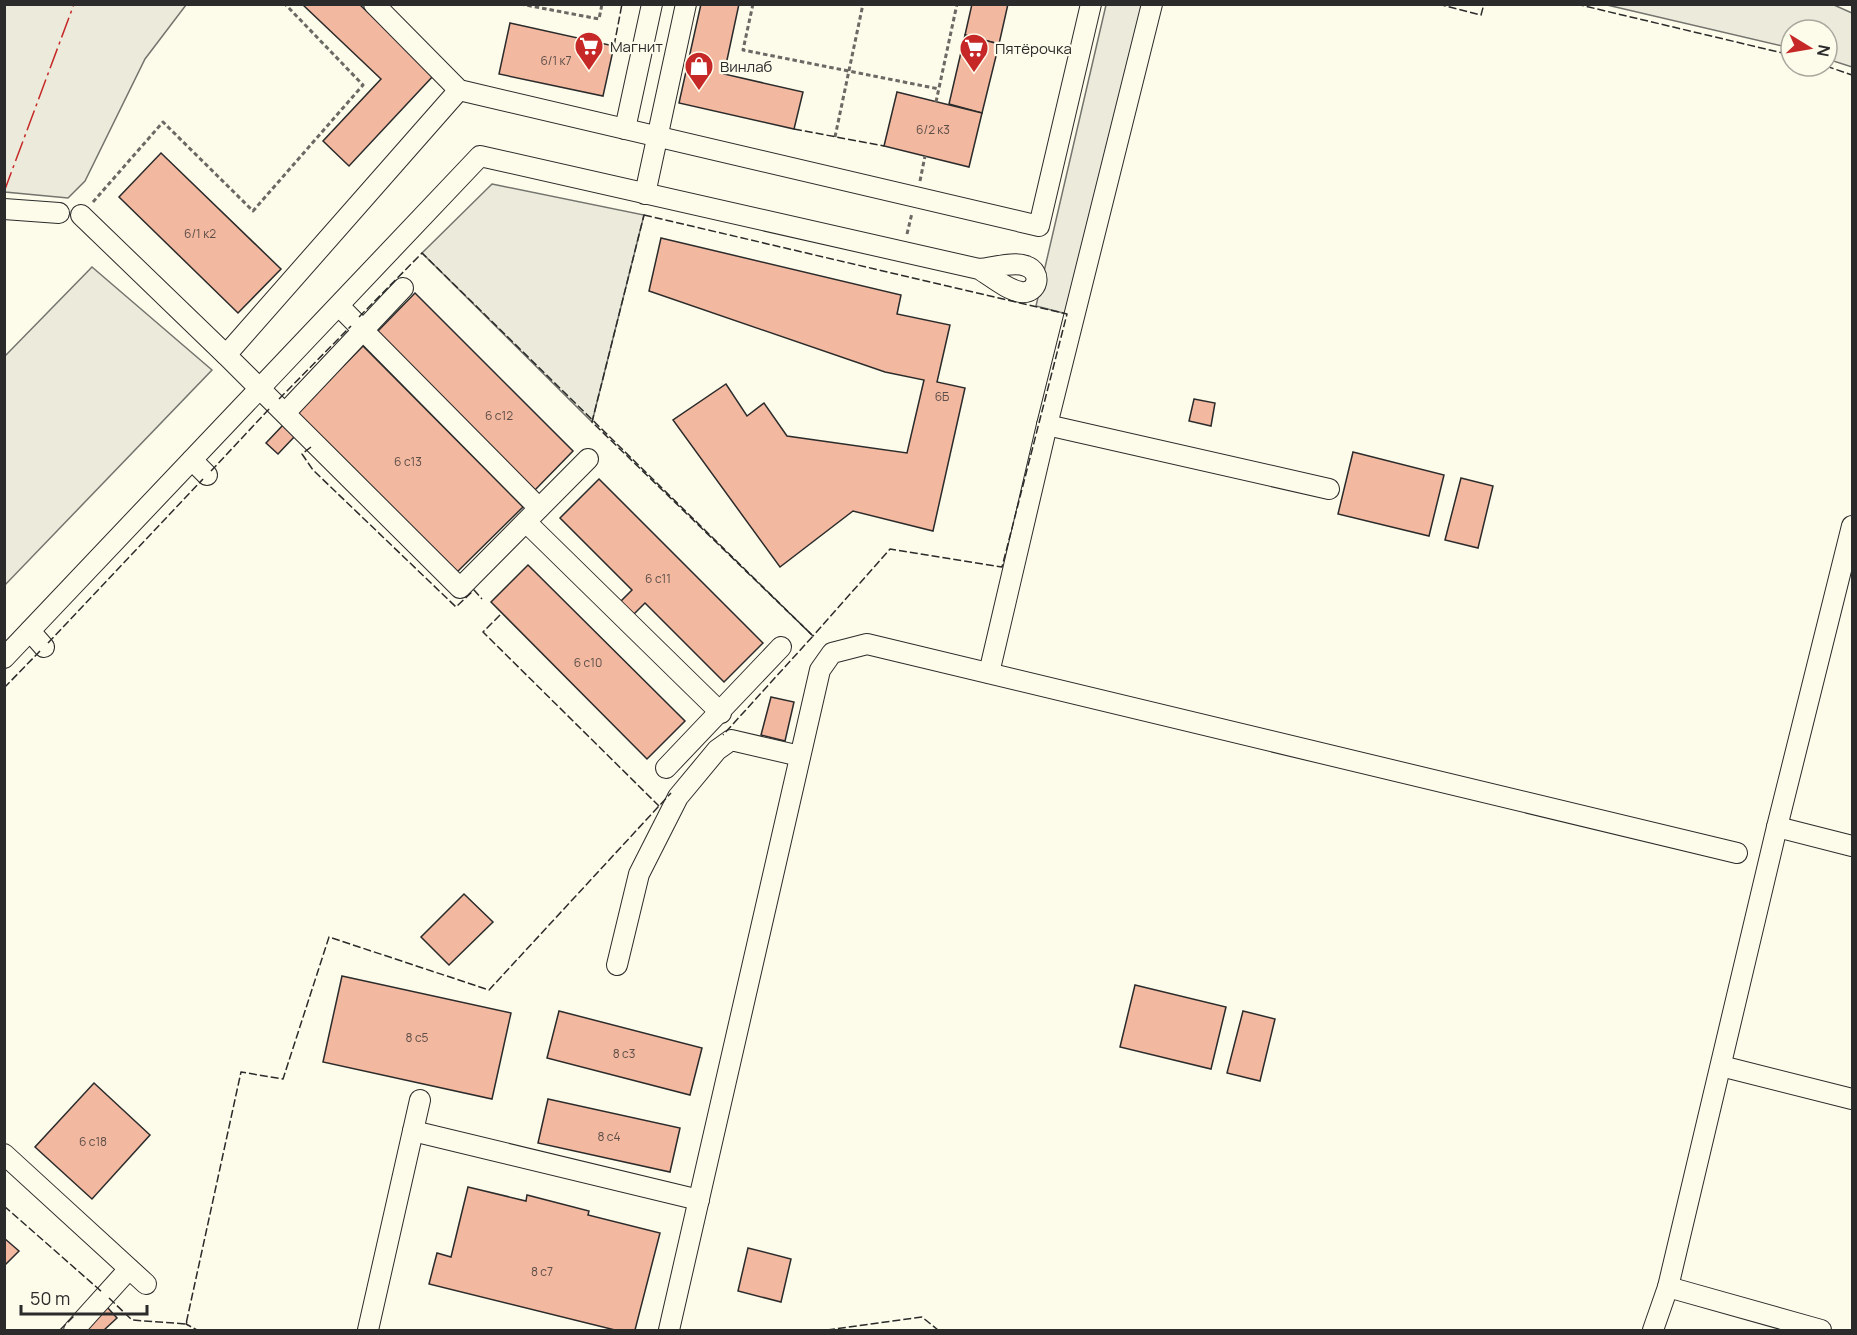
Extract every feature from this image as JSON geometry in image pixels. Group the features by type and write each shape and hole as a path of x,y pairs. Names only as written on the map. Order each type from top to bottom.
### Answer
{"street":[{"path":"374,4 459,90 1039,226 1091,4"},
{"path":"624,129 652,4"},
{"path":"645,194 686,4"},
{"path":"989,673 1047,426 1152,4"},
{"path":"226,355 459,90"},
{"path":"4,658 480,156 979,269"},
{"path":"4,209 59,213"},
{"path":"81,215 261,388 460,588 588,459"},
{"path":"285,413 403,288"},
{"path":"339,306 721,713"},
{"path":"1047,426 1329,489"},
{"path":"192,460 207,475"},
{"path":"1653,1330 1668,1287 1777,827 1852,526"},
{"path":"30,631 44,647"},
{"path":"669,1330 820,670 832,653 867,644 1737,853"},
{"path":"666,768 721,713 781,647"},
{"path":"617,965 639,874 678,797 717,750 731,740 801,756"},
{"path":"1777,827 1852,846"},
{"path":"1721,1066 1852,1099"},
{"path":"368,1330 420,1100"},
{"path":"413,1131 699,1200"},
{"path":"4,1155 146,1284"},
{"path":"74,1330 129,1269"},
{"path":"1668,1287 1821,1330"}],"path":[{"path":"81,215 163,122 253,211 363,85 285,4"},
{"path":"520,4 599,19 602,4"},
{"path":"753,4 742,50 939,89"},
{"path":"835,137 863,4"},
{"path":"936,102 957,4"}],"shaded area":[{"path":"4,5 186,5 145,59 85,181 68,198 5,192"},
{"path":"1106,5 1145,5 1067,314 1036,306"},
{"path":"1607,5 1834,5 1852,13 1852,67 1839,63 1839,18 1779,18 1779,45"},
{"path":"492,184 644,215 592,422 422,253"},
{"path":"92,267 212,370 5,585 5,356"}],"building":[{"path":"302,4 359,4 434,75 349,166 323,141 381,79"},
{"path":"701,4 739,4 724,74 803,92 794,129 679,103"},
{"path":"972,4 1008,4 999,44 965,35"},
{"path":"510,23 614,46 603,96 499,74"},
{"name":"Пятёрочка","path":"965,35 999,44 982,113 949,104"},
{"path":"897,92 982,113 969,167 884,146"},
{"path":"161,153 281,269 238,313 119,197"},
{"path":"661,238 901,295 897,314 950,325 937,382 965,388 933,531 853,511 780,567 673,420 726,384 747,416 764,403 787,436 907,453 924,380 885,372 649,291"},
{"path":"415,293 573,451 535,490 377,332"},
{"path":"363,346 523,507 453,576 294,416"},
{"path":"1194,399 1215,403 1211,426 1189,421"},
{"path":"283,425 295,436 278,454 266,443"},
{"path":"1353,452 1444,475 1429,536 1338,514"},
{"path":"1461,478 1493,486 1478,548 1445,540"},
{"path":"599,479 763,643 724,682 645,603 632,616 619,603 632,590 560,518"},
{"path":"528,565 685,721 647,759 491,602"},
{"path":"771,697 794,702 785,741 761,735"},
{"path":"464,894 493,922 449,965 421,937"},
{"path":"342,976 511,1013 492,1099 323,1062"},
{"path":"1135,985 1226,1007 1211,1069 1120,1047"},
{"path":"559,1011 702,1048 690,1095 547,1058"},
{"path":"1243,1011 1275,1019 1260,1081 1227,1073"},
{"path":"94,1083 150,1135 92,1199 35,1147"},
{"path":"548,1099 680,1128 670,1172 538,1143"},
{"path":"468,1187 526,1201 527,1195 589,1211 588,1215 660,1233 635,1330 615,1330 429,1284 437,1253 451,1257"},
{"path":"4,1238 19,1251 4,1266"},
{"path":"748,1248 791,1259 781,1302 738,1291"},
{"path":"107,1307 117,1318 104,1330 89,1330 85,1327"}],"fence":[{"path":"614,46 622,4"},
{"path":"1438,4 1481,15 1484,4"},
{"path":"1576,4 1779,52"},
{"path":"1839,70 1852,75"},
{"path":"794,129 884,146"},
{"path":"644,215 1067,314 1002,567 890,549 813,636 592,422 644,215"},
{"path":"359,317 422,253 813,636 723,735"},
{"path":"279,399 351,326"},
{"path":"211,471 271,407"},
{"path":"311,447 302,454 313,470 456,607 474,590 482,599"},
{"path":"48,643 203,479"},
{"path":"500,615 483,632 659,806"},
{"path":"4,688 40,651"},
{"path":"109,1298 132,1320 186,1324 241,1072 283,1079 329,937 489,990 671,793"},
{"path":"4,1206 102,1292"},
{"path":"60,1330 75,1315"},
{"path":"827,1330 922,1317 938,1330"},
{"path":"187,1322 186,1324 197,1330"}],"power":[{"path":"4,192 74,4"}],"place":[{"name":"Магнит","path":"589,72"},
{"name":"Пятёрочка","path":"974,74"},
{"name":"Винлаб","path":"699,92"}]}
